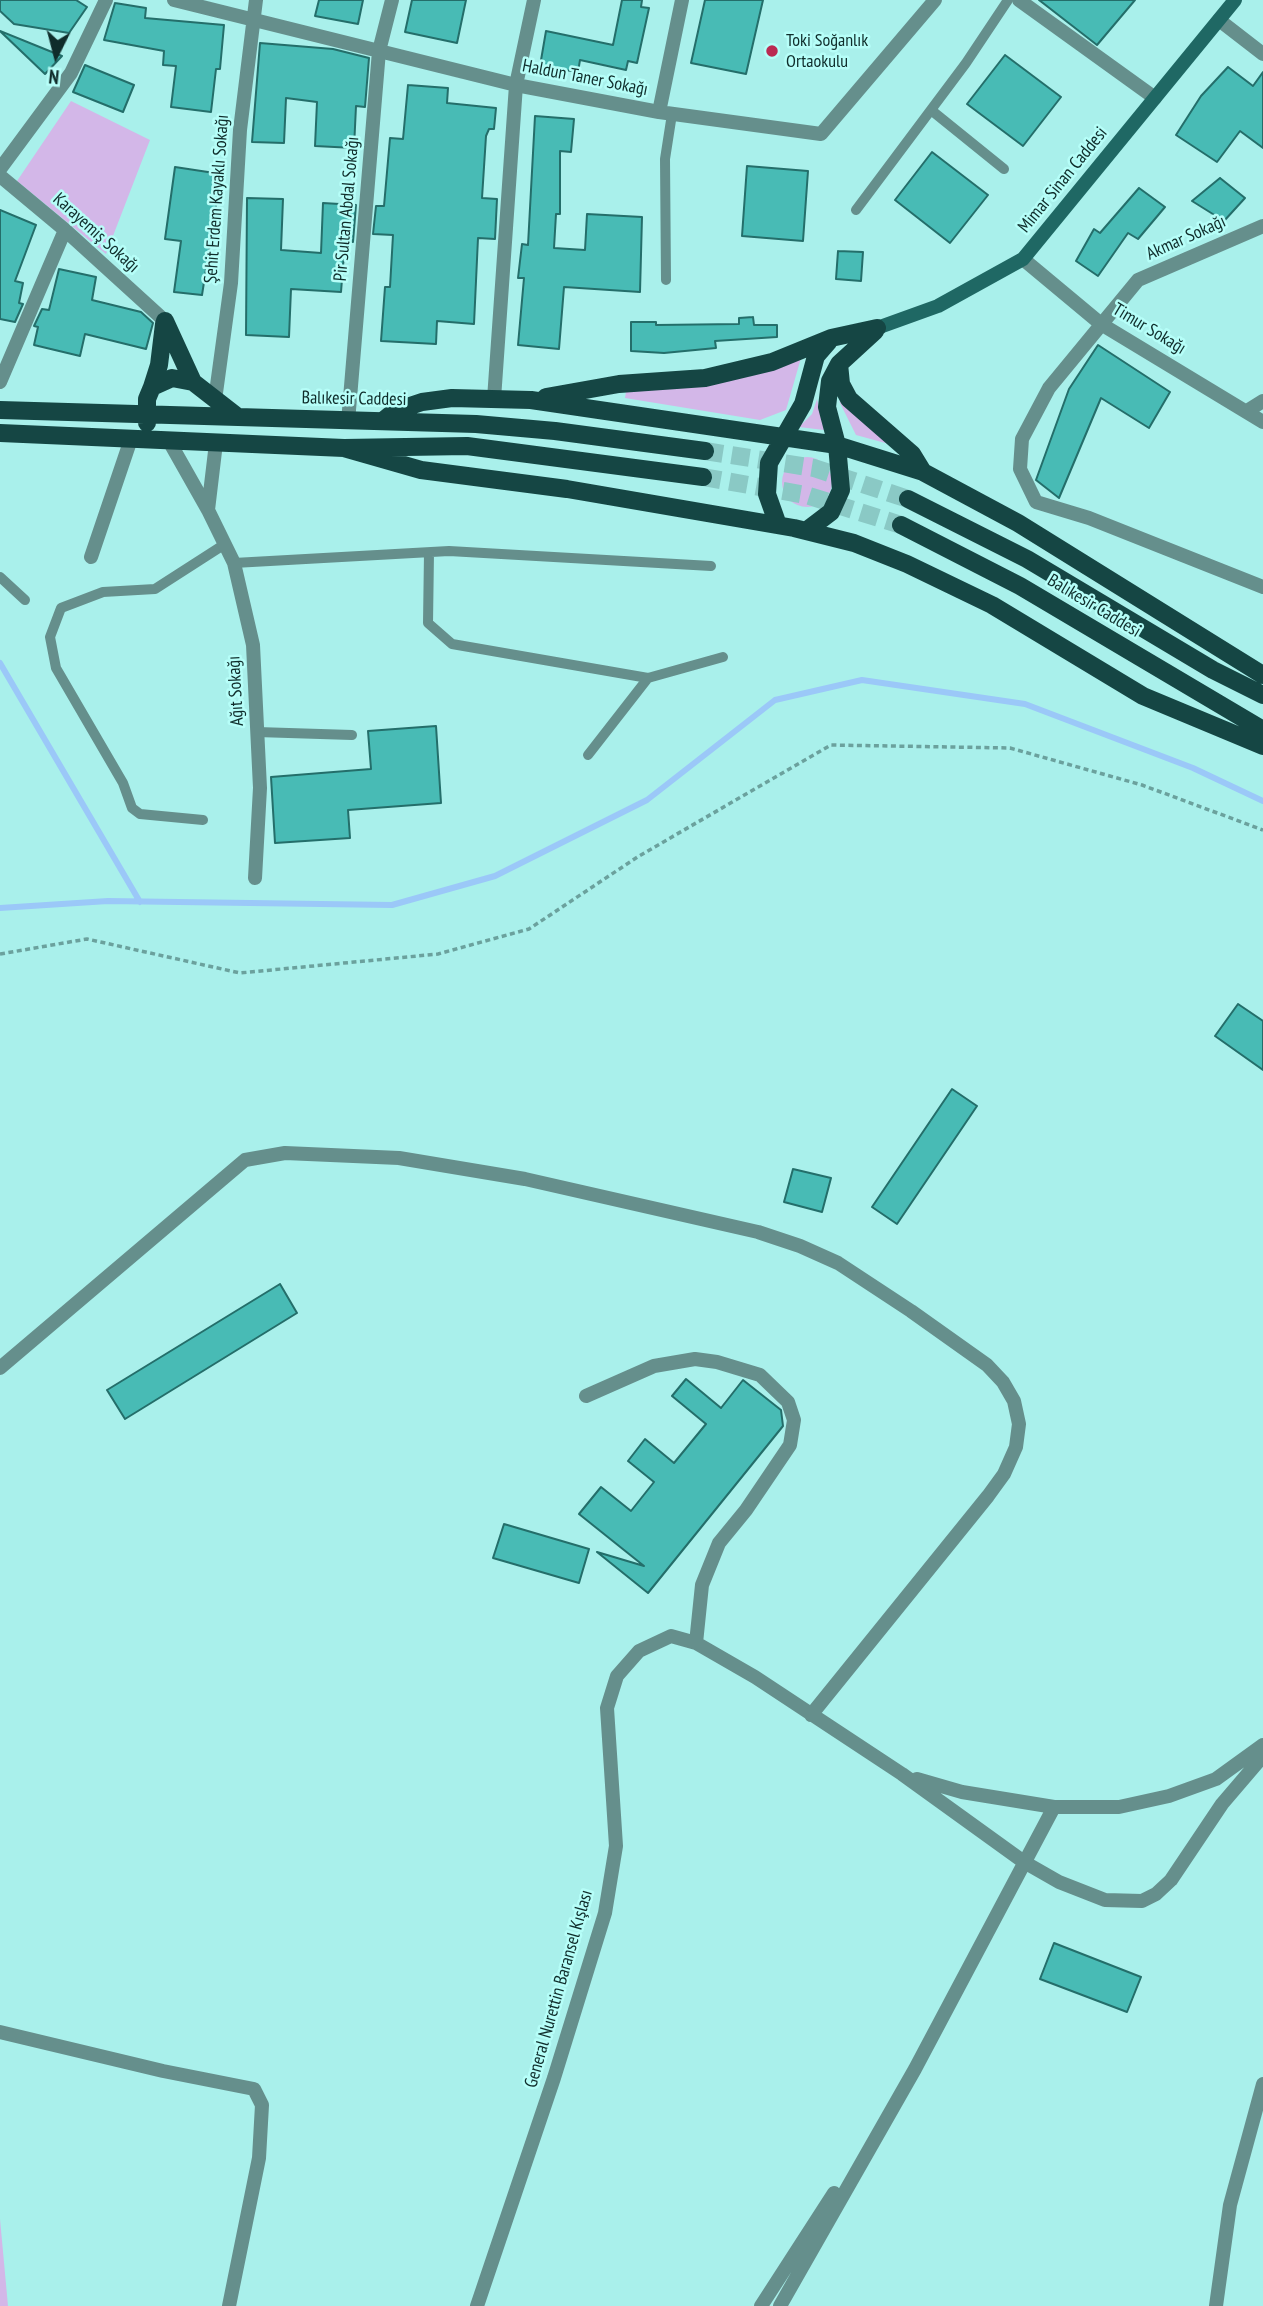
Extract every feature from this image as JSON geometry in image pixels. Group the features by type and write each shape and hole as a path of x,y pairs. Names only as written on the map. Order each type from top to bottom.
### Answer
{"main road":[{"name":"Mimar Sinan Caddesi","path":"877,328 938,306 1023,259 1235,0"},
{"path":"165,321 193,382 239,416"},
{"path":"165,321 159,365 145,414 149,429 169,441"},
{"path":"531,400 619,384 705,378 772,362 831,338 877,328"},
{"path":"806,531 823,520 839,500 841,472 827,407 830,381 838,364 877,328"},
{"path":"778,525 766,494 766,478 774,452 810,389 816,356 831,338"},
{"path":"838,364 841,384 849,399 912,454 923,472"},
{"path":"152,387 172,379 193,382"},
{"path":"384,420 395,411 422,402 531,400 837,445 923,472 1018,523 1263,675"},
{"name":"Balıkesir Caddesi","path":"0,410 239,416 348,422 384,420 555,430 705,451"},
{"path":"0,433 344,448 467,446 704,477"},
{"path":"344,448 421,470 567,489 778,525 854,544 907,564 992,605 1143,696 1263,746"},
{"name":"Balıkesir Caddesi","path":"908,499 1027,559 1213,670 1263,695"},
{"name":"Balıkesir Caddesi","path":"901,525 1020,586 1263,730"}],"street":[{"path":"0,169 71,73 106,0"},
{"name":"Haldun Taner Sokağı","path":"174,0 516,85 666,113 821,134 935,0"},
{"name":"Şehit Erdem Kayaklı Sokağı","path":"215,400 231,284 240,130 256,0"},
{"name":"Pir Sultan Abdal Sokağı","path":"348,422 379,51 392,0"},
{"path":"494,399 516,85 534,0"},
{"path":"666,113 682,0"},
{"path":"1019,0 1154,98"},
{"path":"1219,20 1263,54"},
{"name":"Karayemiş Sokağı","path":"0,176 65,230 165,321"},
{"name":"Akmar Sokağı","path":"1263,226 1139,280 1049,388 1022,439 1020,469 1036,502 1089,518 1263,587"},
{"path":"0,382 65,230"},
{"name":"Timur Sokağı","path":"1023,259 1101,324 1263,422"},
{"path":"1247,411 1263,401"},
{"path":"91,557 131,439"},
{"name":"Ağıt Sokağı","path":"169,441 234,562 253,645 260,788 255,878"},
{"path":"208,510 216,443"},
{"path":"0,1368 245,1160 285,1153 399,1158 525,1179 758,1232 838,1263 987,1365 1003,1382 1014,1401 1019,1424 1016,1447 1004,1474 811,1715"},
{"path":"586,1396 654,1366 695,1359 718,1362 760,1376 788,1402 794,1420 790,1445 746,1510 719,1543 702,1585 696,1643"},
{"name":"General Nurettin Baransel Kışlası","path":"477,2306 554,2078 605,1913 616,1846 607,1708 617,1676 639,1651 671,1636 696,1643 755,1677 902,1774 1024,1862 1059,1882 1105,1900 1126,1903 1142,1901 1156,1894 1171,1880 1222,1804 1263,1756"},
{"name":"General Nurettin Baransel Kışlası","path":"902,1774 962,1793 1054,1807 1119,1807 1169,1796 1216,1779 1263,1745"},
{"path":"780,2306 915,2069 1054,1807"},
{"path":"0,2032 163,2071 254,2089 262,2105 259,2158 229,2306"},
{"path":"761,2306 915,2069"},
{"path":"1216,2306 1230,2205 1263,2084"}],"lane":[{"path":"856,211 1008,0"},
{"path":"931,110 1004,169"},
{"path":"666,113 666,280"},
{"path":"204,820 140,814 132,808 123,783 56,668 50,637 61,608 103,592 155,589 225,544"},
{"path":"234,562 449,551 711,566"},
{"path":"429,553 428,623 452,644 648,678 723,656"},
{"path":"0,578 25,600"},
{"path":"588,755 648,678"},
{"path":"257,732 352,735"}],"path":[{"path":"0,954 87,939 240,973 438,954 529,929 639,856 831,745 1010,748 1142,785 1263,830"}],"shaded area":[{"path":"71,101 150,140 106,254 17,181"},
{"path":"801,358 786,410 760,420 625,398 626,392 716,384"},
{"path":"817,399 824,430 799,427 812,414"},
{"path":"839,401 869,427 896,446 856,435"},
{"path":"807,457 825,464 832,482 825,500 807,507 789,500 782,482 789,464"},
{"path":"0,2219 8,2306 0,2306"}],"building":[{"path":"0,0 76,0 87,7 69,33 14,24 0,11"},
{"path":"319,0 363,0 358,24 315,16"},
{"path":"412,0 466,0 457,43 405,32"},
{"path":"622,0 642,0 641,7 649,8 637,63 628,61 626,70 580,60 578,72 540,66 546,31 613,45"},
{"path":"705,0 763,0 746,74 691,63"},
{"path":"1039,0 1135,0 1097,45"},
{"path":"115,3 146,8 145,18 224,25 220,69 216,69 211,112 171,107 176,66 163,65 164,51 104,40"},
{"path":"0,31 47,50 62,56 45,74"},
{"path":"260,43 333,49 369,58 365,107 356,106 354,148 315,146 317,102 286,98 284,143 252,142"},
{"path":"1005,55 1061,97 1023,146 967,104"},
{"path":"85,65 134,85 123,112 73,92"},
{"path":"1228,67 1253,86 1263,72 1263,148 1240,131 1217,162 1176,135 1201,96"},
{"path":"408,85 448,88 447,103 496,108 494,129 489,129 486,136 482,198 497,199 495,239 478,238 474,324 437,321 436,344 381,341 385,287 390,287 393,235 373,234 376,206 384,206 390,138 403,139"},
{"path":"535,116 574,119 571,152 560,151 560,214 556,214 554,248 585,250 587,214 642,217 640,292 564,287 559,349 518,345 524,278 518,278 522,244 528,245"},
{"path":"932,152 988,195 950,243 895,200"},
{"path":"747,166 808,171 803,241 742,236"},
{"path":"175,167 221,174 202,295 174,292 181,241 165,239"},
{"path":"1220,178 1245,198 1224,221 1192,201"},
{"path":"1139,188 1165,207 1138,239 1128,233 1098,276 1076,261 1094,229 1100,233"},
{"path":"247,198 283,199 281,250 321,253 323,203 356,205 353,242 345,241 341,292 291,289 289,337 246,335"},
{"path":"0,210 36,225 15,281 23,283 19,303 23,304 15,322 0,319"},
{"path":"838,251 863,252 861,281 836,279"},
{"path":"59,269 96,277 92,300 141,312 153,323 146,349 85,334 80,356 34,345 38,327 34,326 42,309 49,310"},
{"path":"753,317 754,325 777,325 777,337 715,341 716,348 664,353 631,351 631,322 656,322 656,325 739,324 739,318"},
{"path":"1098,345 1170,392 1149,428 1101,398 1059,498 1036,480 1069,389"},
{"path":"436,726 441,803 348,810 350,838 275,843 271,777 371,769 368,731"},
{"path":"1238,1004 1263,1021 1263,1070 1215,1036"},
{"path":"952,1089 977,1106 897,1224 872,1207"},
{"path":"793,1169 831,1178 822,1212 784,1202"},
{"path":"280,1284 297,1313 125,1419 107,1390"},
{"path":"686,1379 721,1408 743,1380 781,1410 783,1426 648,1593 597,1552 644,1566 579,1514 601,1487 631,1511 654,1482 628,1461 645,1439 674,1463 706,1424 672,1396"},
{"path":"504,1524 589,1549 579,1583 493,1558"},
{"path":"1054,1943 1141,1977 1127,2012 1040,1979"}],"waterway":[{"path":"0,663 140,902"},
{"path":"0,908 108,901 392,905 495,876 647,800 775,700 862,680 1025,704 1193,768 1263,801"}],"tunnel":[{"path":"705,451 814,468 908,499"},
{"path":"703,477 806,495 901,525"}],"place":[{"name":"Toki Soğanlık Ortaokulu","path":"772,51"}]}
